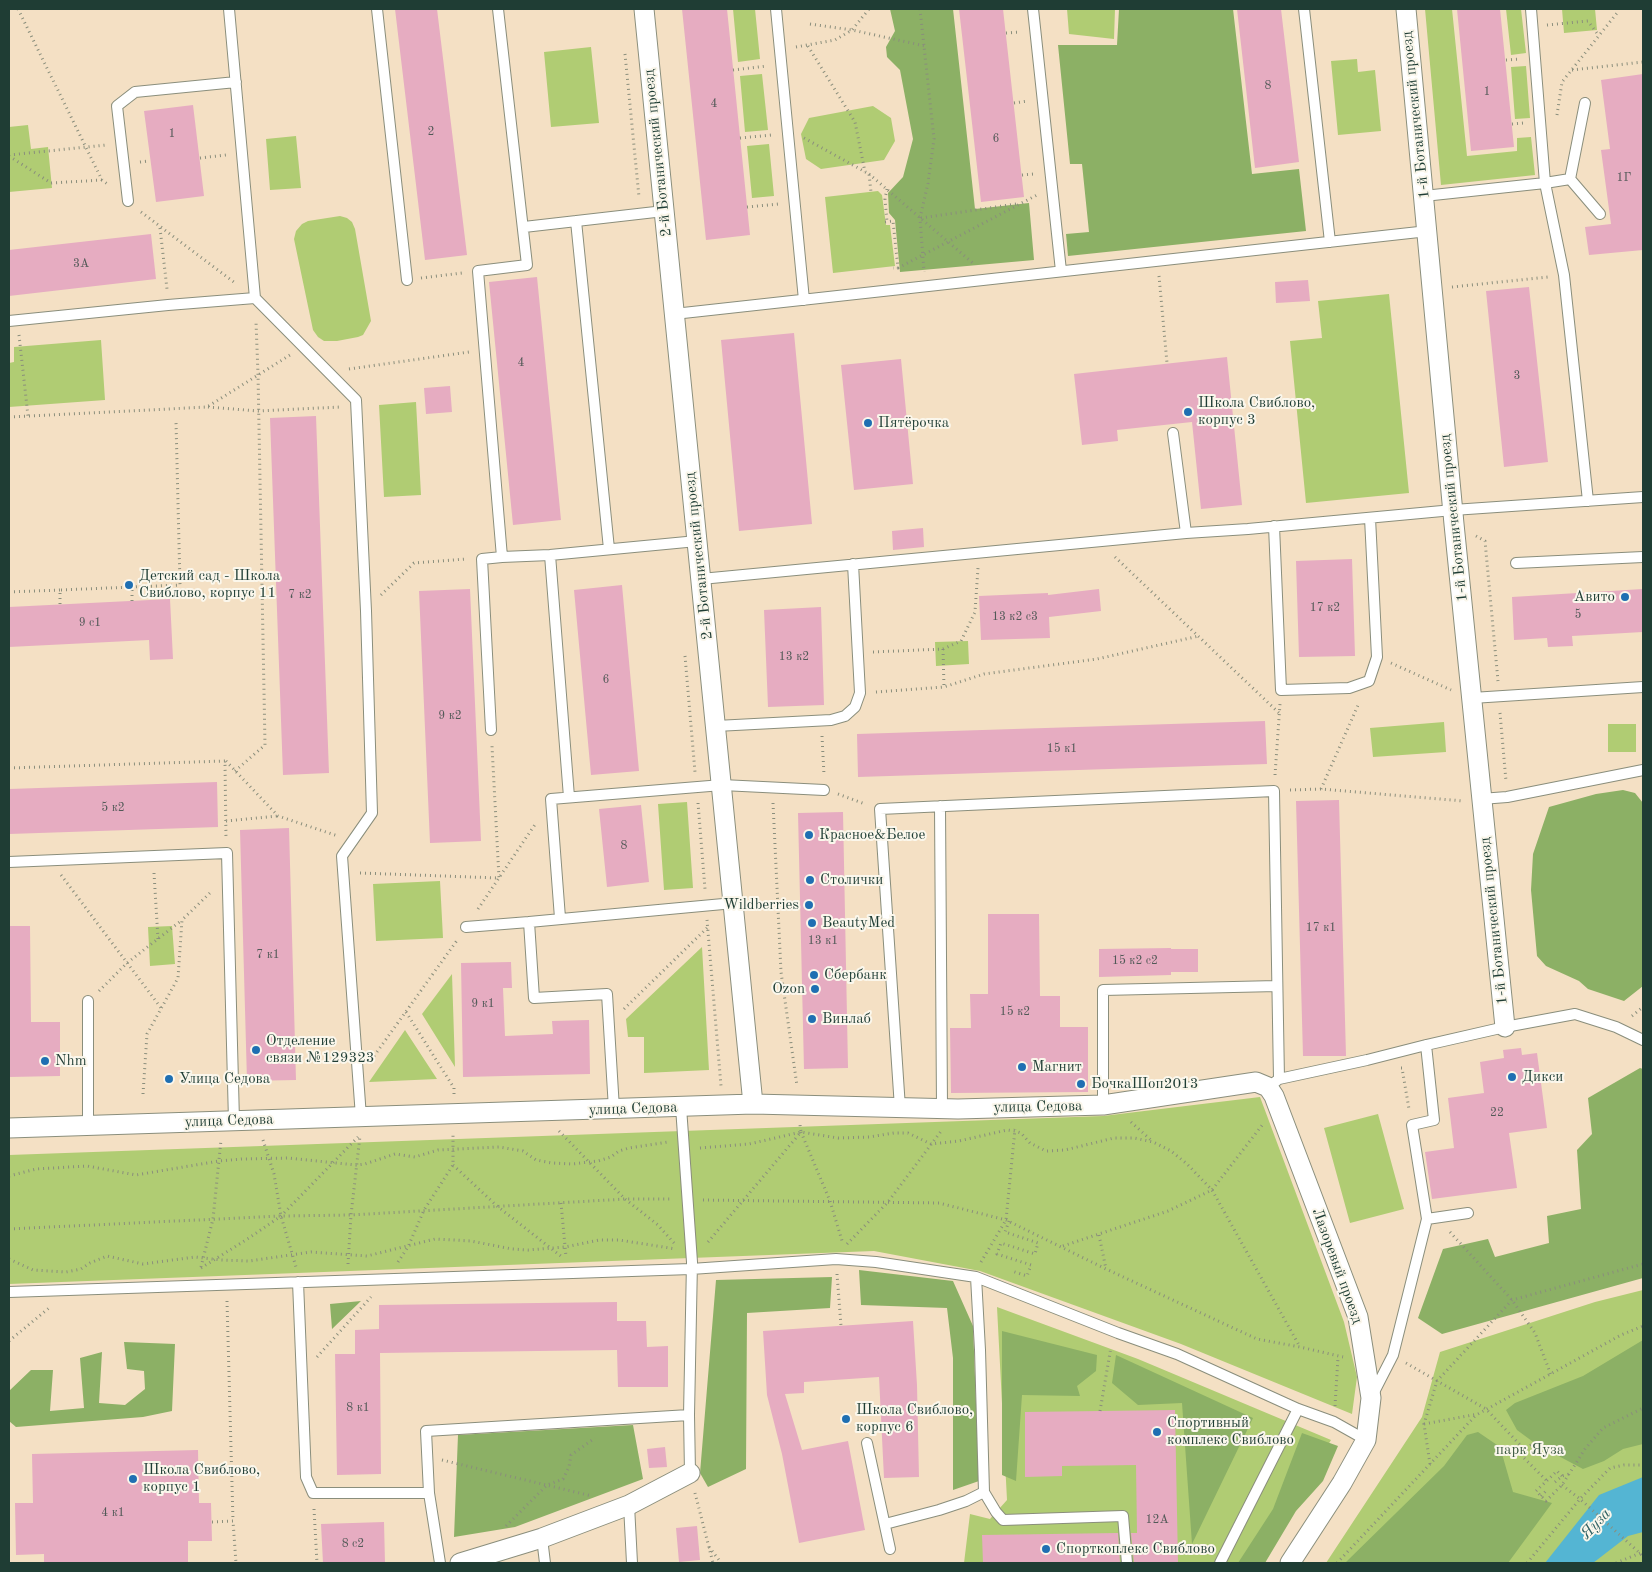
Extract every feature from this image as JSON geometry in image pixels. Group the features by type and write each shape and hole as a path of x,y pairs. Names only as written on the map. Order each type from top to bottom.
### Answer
{"street":[{"name":"2-й Ботанический проезд","path":"644,9 753,1104"},
{"name":"1-й Ботанический проезд","path":"1406,9 1453,517 1504,1027"},
{"name":"улица Седова","path":"9,1128 753,1104 900,1108 945,1116 1103,1105 1268,1082"},
{"name":"Лазоревый проезд","path":"1268,1082 1358,1317 1371,1398 1366,1440 1342,1483 1290,1563"},
{"path":"460,1563 542,1538 629,1505 690,1473"}],"lane":[{"path":"229,9 255,298 356,400 357,407 372,813 342,856 361,1117"},
{"path":"377,9 407,280"},
{"path":"498,9 527,265 478,271 502,558"},
{"path":"776,9 804,300"},
{"path":"1033,9 1061,271"},
{"path":"1304,9 1330,242"},
{"path":"1531,9 1545,183 1564,275 1588,501"},
{"path":"128,201 117,106 134,92 236,82"},
{"path":"1570,179 1584,103"},
{"path":"1424,196 1570,179"},
{"path":"1570,179 1600,214"},
{"path":"524,227 664,211"},
{"path":"576,221 609,549"},
{"path":"674,314 1428,231"},
{"path":"13,321 255,298"},
{"path":"1173,433 1186,532"},
{"path":"701,579 1186,532 1370,518 1453,517 1588,501 1643,497"},
{"path":"1274,526 1281,690 1349,688 1369,681 1377,656 1370,518"},
{"path":"491,730 482,558 550,555 697,541"},
{"path":"550,555 569,797"},
{"path":"1516,563 1643,556"},
{"path":"716,726 831,720 845,716 854,707 860,693 853,564"},
{"path":"1472,698 1643,686"},
{"path":"1481,799 1507,797 1643,770"},
{"path":"560,918 551,799 722,785 824,790"},
{"path":"900,1108 880,809 1274,791 1278,986 1268,1082 1367,1060 1426,1044 1575,1014 1616,1027 1643,1040"},
{"path":"940,806 945,1116"},
{"path":"9,862 227,853 234,1121"},
{"path":"466,927 734,903"},
{"path":"529,922 534,998 607,994 614,1109"},
{"path":"1103,1105 1103,990 1278,986"},
{"path":"88,1001 88,1125"},
{"path":"1371,1398 1393,1355 1431,1218 1412,1125 1434,1120 1426,1044"},
{"path":"681,1107 691,1266 688,1415 690,1473"},
{"path":"1431,1218 1468,1213"},
{"path":"9,1292 346,1281 836,1260 876,1262 976,1277 1177,1354 1298,1409 1334,1422 1366,1440"},
{"path":"976,1277 984,1492 1003,1520 1123,1516 1127,1563"},
{"path":"298,1282 306,1477 313,1493 429,1492"},
{"path":"1220,1563 1298,1409"},
{"path":"440,1563 429,1492 426,1431 688,1415"},
{"path":"867,1443 890,1548"},
{"path":"885,1524 939,1510 966,1501 984,1492"},
{"path":"629,1505 632,1563"},
{"path":"542,1538 545,1563"}],"path":[{"path":"18,9 102,180 160,228 255,298 265,745 235,771"},
{"path":"780,48 808,46 835,40 852,30 869,9"},
{"path":"920,9 934,139 928,183 920,218 924,277"},
{"path":"1556,120 1562,82 1617,14 1618,9"},
{"path":"1532,26 1588,21 1599,36"},
{"path":"810,24 852,30 925,46"},
{"path":"1006,33 1024,31"},
{"path":"808,46 854,122 870,192"},
{"path":"625,48 640,214"},
{"path":"1572,70 1643,62"},
{"path":"733,70 768,66"},
{"path":"1014,103 1032,101"},
{"path":"788,130 867,173 975,265"},
{"path":"740,138 775,135"},
{"path":"9,155 121,143"},
{"path":"200,158 242,153"},
{"path":"9,155 51,183 102,180"},
{"path":"1022,175 1040,174"},
{"path":"887,189 885,199 886,222 892,221 898,268"},
{"path":"893,268 898,268 1042,192"},
{"path":"747,207 781,204"},
{"path":"920,218 1020,204"},
{"path":"160,228 168,305"},
{"path":"1157,261 1168,363"},
{"path":"407,280 478,271"},
{"path":"1433,289 1564,275"},
{"path":"13,321 28,416"},
{"path":"207,407 303,346"},
{"path":"329,372 484,350"},
{"path":"9,417 207,407 258,411 357,407"},
{"path":"9,592 180,585 176,422"},
{"path":"1453,517 1485,541 1507,797"},
{"path":"1098,541 1279,713"},
{"path":"858,653 943,649 961,641 975,612 979,552"},
{"path":"366,611 414,563 482,558"},
{"path":"132,587 132,601"},
{"path":"60,590 60,604"},
{"path":"860,693 944,686 984,674 1097,659 1198,636"},
{"path":"943,649 944,686"},
{"path":"685,650 721,1086"},
{"path":"1377,656 1472,698"},
{"path":"1321,789 1369,681"},
{"path":"1281,690 1274,791 1321,789 1459,801 1481,799"},
{"path":"822,721 824,790 880,809"},
{"path":"343,873 499,878 491,730"},
{"path":"225,761 227,853"},
{"path":"9,768 225,761 278,816"},
{"path":"773,788 781,972 798,1090"},
{"path":"226,821 278,816 353,840"},
{"path":"153,856 158,939"},
{"path":"49,860 161,1008"},
{"path":"88,1001 127,963 182,920 228,876"},
{"path":"143,1094 147,1034 178,978 182,920"},
{"path":"609,1023 708,927"},
{"path":"1393,1070 1402,1068 1412,1125"},
{"path":"800,1120 801,1132 830,1201 844,1247 888,1202 931,1144 945,1116"},
{"path":"1062,1246 1168,1211 1212,1190 1266,1120"},
{"path":"990,1264 981,1260 1006,1220 1016,1124"},
{"path":"9,1259 33,1270 66,1272 81,1269 107,1256 143,1264 195,1258 249,1261 311,1252 367,1256 434,1240 471,1241 512,1249 528,1250 565,1247 599,1240 620,1240 664,1246 681,1251 658,1225 624,1199 557,1129"},
{"path":"9,1176 36,1169 87,1166 136,1175 219,1161 288,1158 356,1165 395,1154 415,1157 438,1150 499,1147 523,1151 536,1160 572,1164 611,1157 619,1151 629,1148 651,1146 676,1140 700,1148 714,1148 749,1144 801,1132 838,1138 869,1137 894,1132 908,1134 931,1144 959,1141 1007,1130 1021,1133 1030,1142 1046,1151 1065,1150 1114,1138 1134,1138 1153,1142 1177,1155 1212,1190 1300,1347"},
{"path":"691,1266 742,1200 801,1132"},
{"path":"201,1268 281,1216 360,1135 346,1281"},
{"path":"262,1138 274,1174 281,1216 297,1271 298,1282"},
{"path":"199,1286 201,1268 213,1219 221,1140"},
{"path":"453,1165 497,1206 566,1260 561,1203"},
{"path":"1431,1218 1512,1300 1535,1333 1551,1375"},
{"path":"1008,1270 1027,1276 1031,1265 997,1254 1001,1243 1034,1254 1038,1244 1005,1232 1009,1222"},
{"path":"1099,1235 1106,1269"},
{"path":"836,1260 841,1326"},
{"path":"1430,1464 1424,1424 1437,1381 1512,1300 1643,1264"},
{"path":"226,1285 236,1563"},
{"path":"9,1341 70,1290"},
{"path":"1337,1563 1478,1414 1621,1335 1643,1326"},
{"path":"1100,1411 1110,1349 1118,1333"},
{"path":"1393,1355 1486,1409 1525,1450"},
{"path":"1335,1411 1338,1357"},
{"path":"1562,1476 1557,1471 1536,1491 1546,1500 1562,1485 1585,1449 1603,1428 1643,1408"},
{"path":"1424,1424 1478,1414"},
{"path":"500,1532 547,1484 562,1479 569,1468 571,1455 623,1419"},
{"path":"1531,1445 1520,1454 1546,1481"},
{"path":"427,1456 592,1496"},
{"path":"1526,1563 1580,1499 1610,1468 1624,1465 1643,1465"},
{"path":"690,1473 712,1563"},
{"path":"1555,1482 1562,1476 1569,1474"},
{"path":"1562,1485 1643,1554"},
{"path":"1541,1496 1547,1490"},
{"path":"313,1493 317,1563"},
{"path":"212,1522 233,1521"},
{"path":"708,1547 720,1563"},
{"path":"1616,1563 1643,1554"}],"green space":[{"path":"733,9 755,9 760,59 738,62"},
{"path":"890,9 953,9 975,209 1029,203 1034,260 900,272 895,220 889,213 888,193 903,177 913,139 900,70 887,57 886,47 895,31"},
{"path":"1067,9 1115,9 1114,39 1069,34"},
{"path":"1119,9 1233,9 1252,174 1299,169 1306,231 1068,256 1066,234 1089,232 1082,164 1070,164 1058,45 1117,45"},
{"path":"1425,9 1452,9 1467,156 1517,151 1517,138 1531,137 1535,175 1441,185"},
{"path":"1506,9 1521,9 1526,53 1511,55"},
{"path":"1562,9 1595,9 1597,30 1564,33"},
{"path":"591,47 599,123 551,127 544,52"},
{"path":"1357,59 1358,72 1375,70 1381,131 1338,135 1331,61"},
{"path":"1526,66 1530,118 1515,119 1511,67"},
{"path":"762,74 768,130 745,132 740,76"},
{"path":"873,106 891,118 895,141 884,160 821,169 806,159 801,134 809,118"},
{"path":"28,125 31,149 48,147 52,188 9,192 9,127"},
{"path":"296,136 301,188 270,190 266,139"},
{"path":"769,144 774,196 752,198 747,146"},
{"path":"878,191 882,195 886,225 890,225 895,266 833,273 825,197"},
{"path":"340,216 352,222 355,229 371,321 363,335 337,341 324,341 313,330 294,239 296,231 302,224 308,221"},
{"path":"1389,294 1409,493 1306,503 1290,341 1322,338 1318,301"},
{"path":"101,340 105,400 9,407 9,363 14,362 14,347"},
{"path":"416,402 421,495 384,497 379,405"},
{"path":"968,641 969,664 936,666 935,642"},
{"path":"1444,722 1446,752 1373,757 1370,728"},
{"path":"1608,724 1636,724 1636,752 1608,752"},
{"path":"1623,790 1635,793 1643,803 1643,986 1624,1001 1588,989 1579,981 1546,966 1537,956 1531,890 1533,854 1549,807 1596,794"},
{"path":"687,802 693,888 664,890 658,804"},
{"path":"440,881 443,938 376,941 373,884"},
{"path":"172,926 175,964 150,966 148,927"},
{"path":"702,947 709,1070 644,1073 644,1037 628,1037 626,1019"},
{"path":"452,974 455,1067 422,1014"},
{"path":"405,1030 437,1079 369,1082"},
{"path":"1640,1068 1643,1069 1643,1278 1442,1334 1418,1318 1443,1249 1488,1239 1495,1257 1549,1243 1547,1216 1581,1209 1577,1150 1592,1134 1588,1098"},
{"path":"1260,1097 1344,1322 1357,1377 1352,1414 1181,1344 980,1271 874,1251 9,1284 9,1155 1103,1116"},
{"path":"1378,1114 1404,1209 1350,1223 1324,1128"},
{"path":"859,1270 953,1281 973,1326 979,1481 953,1490 953,1358 947,1308 861,1305"},
{"path":"832,1277 830,1308 747,1313 746,1469 708,1487 700,1473 716,1280"},
{"name":"парк Яуза","path":"1643,1290 1643,1563 1326,1563 1422,1417 1440,1352 1595,1302"},
{"path":"361,1301 332,1329 330,1304"},
{"name":"Спортивный комплекс Свиблово","path":"997,1307 1138,1359 1331,1440 1255,1563 964,1563 970,1514 990,1519 1007,1500"},
{"path":"1002,1331 1097,1355 1096,1371 1077,1386 1080,1396 1022,1395 1016,1481 1002,1475"},
{"path":"1643,1340 1643,1444 1623,1449 1604,1461 1583,1469 1536,1444 1517,1430 1506,1410 1515,1403 1583,1376"},
{"path":"124,1342 175,1344 172,1411 143,1417 16,1427 9,1421 9,1391 31,1370 53,1370 50,1411 84,1408 80,1358 102,1352 99,1403 125,1405 145,1389 144,1371 127,1369"},
{"path":"1116,1355 1253,1418 1192,1544 1182,1403 1138,1405 1112,1383"},
{"path":"633,1425 643,1479 515,1527 454,1537 458,1435"},
{"path":"1478,1432 1500,1447 1513,1492 1552,1503 1508,1563 1345,1563 1444,1466 1467,1435"},
{"path":"1302,1433 1338,1446 1323,1481 1296,1511 1265,1563 1238,1563 1273,1509"}],"water":[{"name":"Яуза","path":"1643,1477 1643,1532 1628,1536 1593,1563 1545,1563 1599,1495"}],"building":[{"path":"395,9 437,9 467,255 425,260"},
{"path":"682,9 727,9 750,235 706,240"},
{"path":"959,9 1003,9 1024,197 981,202"},
{"path":"1237,9 1281,9 1299,162 1255,168"},
{"path":"1457,9 1500,9 1514,147 1471,151"},
{"path":"1643,74 1643,250 1589,255 1585,227 1611,224 1601,150 1610,149 1601,80"},
{"path":"193,105 204,196 156,202 144,111"},
{"path":"151,234 156,279 9,296 9,250"},
{"path":"537,277 561,520 513,525 489,282"},
{"path":"1308,280 1310,301 1276,303 1275,282"},
{"path":"1529,287 1548,462 1504,467 1486,291"},
{"path":"794,333 812,524 739,531 721,340"},
{"path":"1227,357 1242,505 1201,509 1192,422 1117,430 1118,441 1082,445 1074,374"},
{"path":"901,359 913,484 854,490 841,365"},
{"path":"450,386 452,412 426,414 424,388"},
{"path":"316,416 329,773 283,775 270,418"},
{"path":"923,528 924,547 893,550 892,531"},
{"path":"1352,559 1355,656 1299,657 1296,561"},
{"path":"622,585 639,771 591,775 574,590"},
{"path":"470,589 481,841 430,843 419,591"},
{"path":"1099,589 1101,611 1049,617 1050,638 981,640 979,596 1048,593 1048,595"},
{"path":"1643,589 1643,632 1572,636 1573,646 1548,647 1547,638 1514,640 1512,597"},
{"path":"170,599 173,659 150,660 149,640 9,647 9,607"},
{"path":"821,607 824,705 768,707 764,610"},
{"path":"1265,721 1267,764 858,777 857,734"},
{"path":"217,782 218,827 9,834 9,789"},
{"path":"1339,800 1346,1056 1303,1056 1296,801"},
{"path":"641,805 649,882 607,887 599,809"},
{"path":"843,812 848,1068 804,1069 798,813"},
{"path":"289,828 296,1080 247,1081 240,830"},
{"path":"988,914 1039,914 1040,996 1060,996 1060,1027 1088,1027 1088,1092 951,1093 950,1028 971,1028 970,994 988,994"},
{"path":"9,926 30,926 31,1022 60,1022 60,1076 9,1077"},
{"path":"1099,949 1198,949 1198,972 1171,972 1171,975 1099,977"},
{"path":"511,962 512,988 503,988 505,1036 553,1034 552,1021 589,1020 590,1074 463,1077 461,963"},
{"path":"1521,1048 1522,1055 1537,1053 1547,1128 1509,1133 1517,1188 1432,1199 1425,1152 1454,1148 1448,1098 1484,1093 1480,1062 1504,1058 1503,1050"},
{"path":"617,1302 617,1321 646,1321 647,1347 668,1346 668,1387 618,1387 617,1350 380,1353 381,1474 337,1475 335,1354 355,1354 355,1330 379,1329 379,1305"},
{"path":"913,1321 917,1385 919,1477 884,1478 879,1377 804,1382 804,1393 785,1394 802,1450 848,1441 865,1530 799,1543 782,1454 767,1395 763,1331"},
{"path":"1175,1410 1178,1563 1134,1563 1131,1533 1137,1533 1136,1465 1062,1466 1062,1476 1025,1477 1025,1412"},
{"path":"665,1447 667,1467 649,1468 647,1449"},
{"path":"198,1450 199,1503 211,1503 212,1541 188,1541 188,1563 44,1563 44,1554 16,1555 15,1503 33,1503 32,1454"},
{"path":"384,1522 385,1563 323,1563 321,1524"},
{"path":"697,1526 700,1560 679,1562 676,1528"},
{"name":"Спорткоплекс Свиблово","path":"1118,1533 1120,1563 983,1563 982,1535"}],"place":[{"name":"Школа Свиблово, корпус 3","path":"1188,412"},
{"name":"Пятёрочка","path":"868,423"},
{"name":"Детский сад - Школа Свиблово, корпус 11","path":"129,585"},
{"name":"Авито","path":"1625,597"},
{"name":"Красное&Белое","path":"809,835"},
{"name":"Столички","path":"810,880"},
{"name":"Wildberries","path":"809,905"},
{"name":"BeautyMed","path":"812,923"},
{"name":"Сбербанк","path":"814,975"},
{"name":"Ozon","path":"815,989"},
{"name":"Винлаб","path":"812,1019"},
{"name":"Отделение связи №129323","path":"256,1050"},
{"name":"Nhm","path":"45,1061"},
{"name":"Магнит","path":"1022,1067"},
{"name":"Дикси","path":"1512,1077"},
{"name":"Улица Седова","path":"169,1079"},
{"name":"БочкаШоп2013","path":"1081,1084"},
{"name":"Школа Свиблово, корпус 6","path":"846,1419"},
{"name":"Спортивный комплекс Свиблово","path":"1157,1432"},
{"name":"Школа Свиблово, корпус 1","path":"133,1479"},
{"name":"Спорткоплекс Свиблово","path":"1046,1549"}]}
